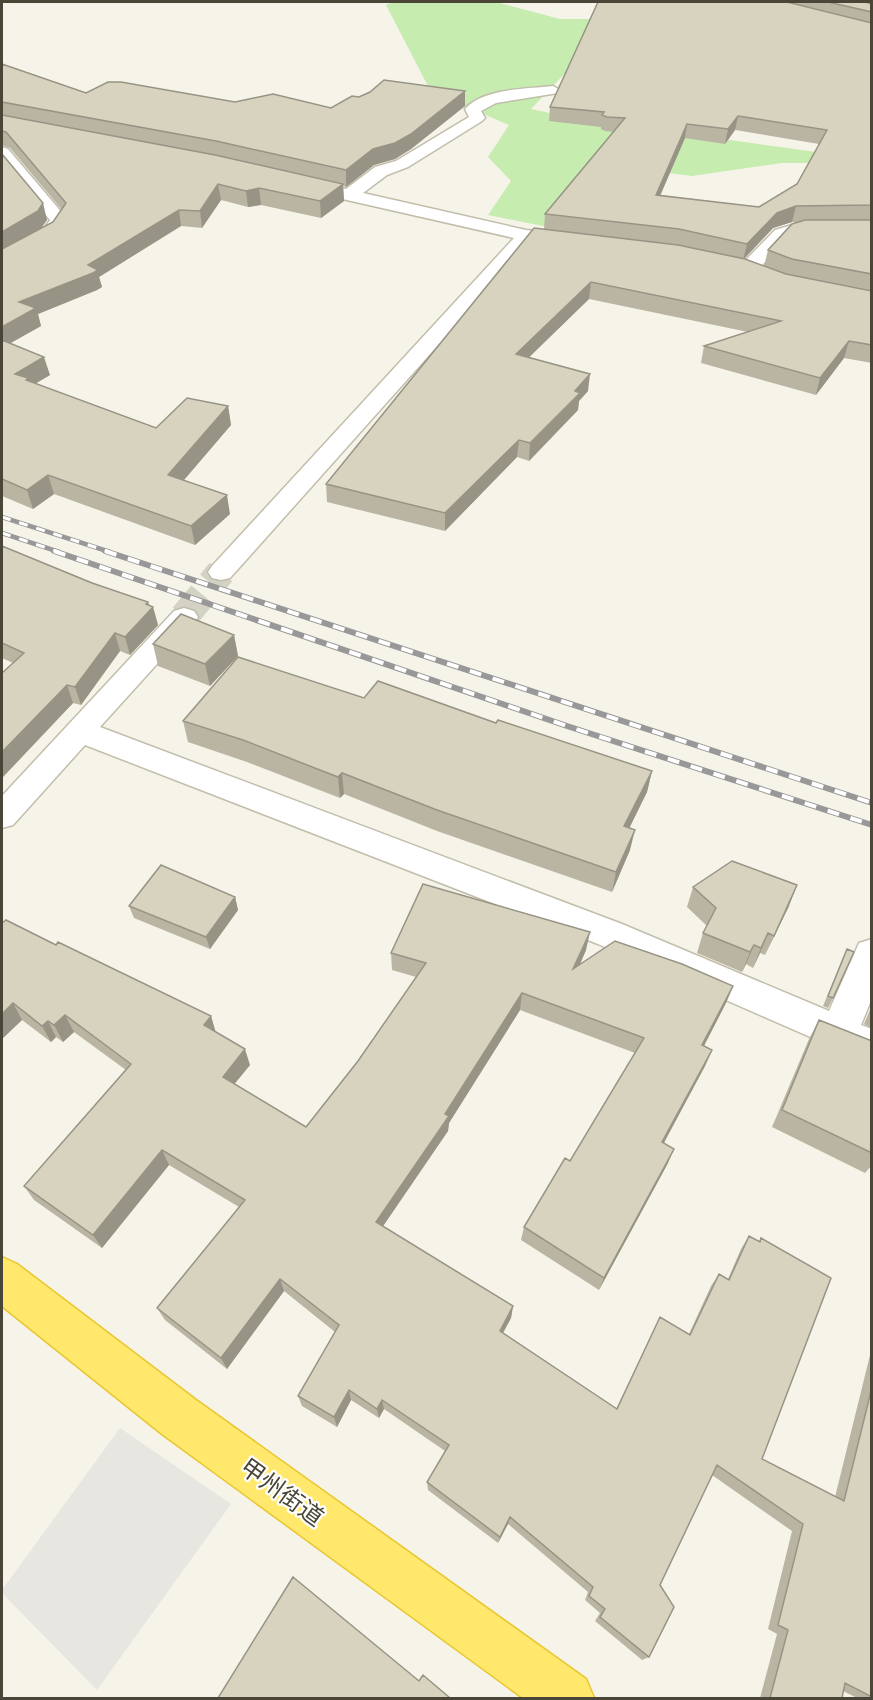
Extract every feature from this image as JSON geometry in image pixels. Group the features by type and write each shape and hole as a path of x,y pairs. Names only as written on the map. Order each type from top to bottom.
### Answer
{"highway":[{"name":"甲州街道","path":"2,1281 179,1417 567,1698"}],"street":[{"path":"349,195 381,171 402,164 477,118 473,109 492,99 553,90"},
{"path":"2,152 59,220 50,233 2,262"},
{"path":"288,181 526,235 584,242"},
{"path":"748,269 782,234 799,228 872,228"},
{"path":"221,572 526,235"},
{"path":"728,264 766,275"},
{"path":"2,816 184,617"},
{"path":"79,731 610,934 872,1047"},
{"path":"839,1032 872,954"}],"green space":[{"path":"392,2 496,2 560,19 652,19 571,67 531,109 573,118 816,152 827,163 782,163 692,176 627,168 563,230 488,215 511,181 488,157 509,125 431,92 386,5"}],"shaded area":[{"path":"120,1428 231,1504 97,1690 2,1593 2,1590"}],"building":[{"path":"598,2 787,2 872,23 872,205 796,206 777,213 747,244 679,229 545,214 625,118 607,117 602,115 604,112 550,107","holes":["738,116 827,130 797,184 759,207 656,195 687,124 728,129"]},
{"path":"828,2 865,2 872,4 872,12"},
{"path":"2,64 86,93 108,82 121,82 235,102 273,94 331,108 352,96 359,97 370,92 384,80 465,91 411,134 395,143 373,149 346,170 216,141 2,102"},
{"path":"2,115 215,155 343,184 320,201 259,188 246,191 218,184 200,211 179,210 88,265 98,270 93,273 19,302 36,308 2,327 2,249 53,222 66,203 6,132 2,131"},
{"path":"2,154 43,203 38,211 2,232"},
{"path":"805,220 872,220 872,274 792,259 768,250 792,224"},
{"path":"534,228 678,245 745,259 786,274 872,291 872,345 849,341 820,378 704,346 781,321 591,282 516,354 590,374 575,391 580,393 530,443 519,440 445,513 326,484"},
{"path":"2,340 44,357 15,374 156,428 187,398 228,406 168,475 227,495 191,526 48,475 27,490 2,479"},
{"path":"2,546 92,583 148,602 146,604 153,607 125,637 115,633 75,687 67,685 2,752 2,673 24,653 2,643"},
{"path":"181,614 234,635 205,664 153,644"},
{"path":"238,657 364,698 378,681 496,723 498,720 652,771 624,826 635,830 616,872 437,810 342,773 338,777 243,740 183,721"},
{"path":"732,861 797,885 774,936 768,933 761,948 754,945 750,952 703,933 716,908 693,887"},
{"path":"161,865 235,897 206,937 129,906"},
{"path":"423,884 590,932 573,969 615,941 682,964 733,986 702,1045 712,1050 662,1142 674,1149 604,1278 524,1227 565,1158 570,1161 644,1038 522,993 445,1114 449,1116 376,1222 513,1306 500,1331 617,1409 660,1317 690,1335 719,1274 729,1280 749,1236 760,1242 761,1238 831,1278 762,1459 844,1501 872,1387 872,1697 845,1683 842,1698 770,1698 788,1630 778,1625 803,1524 717,1465 660,1585 674,1607 649,1657 600,1617 605,1609 589,1596 593,1587 510,1517 500,1537 427,1482 449,1445 382,1400 377,1409 349,1390 334,1417 298,1396 339,1325 280,1279 221,1358 157,1308 245,1200 162,1150 93,1235 24,1186 131,1064 65,1015 54,1025 48,1021 42,1026 13,1003 2,1014 2,923 6,920 56,945 58,942 211,1016 204,1025 245,1049 223,1077 306,1127 358,1061 426,963 391,953"},
{"path":"847,949 854,952 833,998 828,996"},
{"path":"819,1020 872,1041 872,1153 782,1110"},
{"path":"293,1577 419,1681 423,1675 450,1698 218,1698"}],"tunnel":[{"path":"184,617 221,572"}],"railway":[{"path":"2,517 110,552"},
{"path":"2,533 59,552"},
{"path":"54,551 567,726 872,825"},
{"path":"105,551 872,803"}]}
